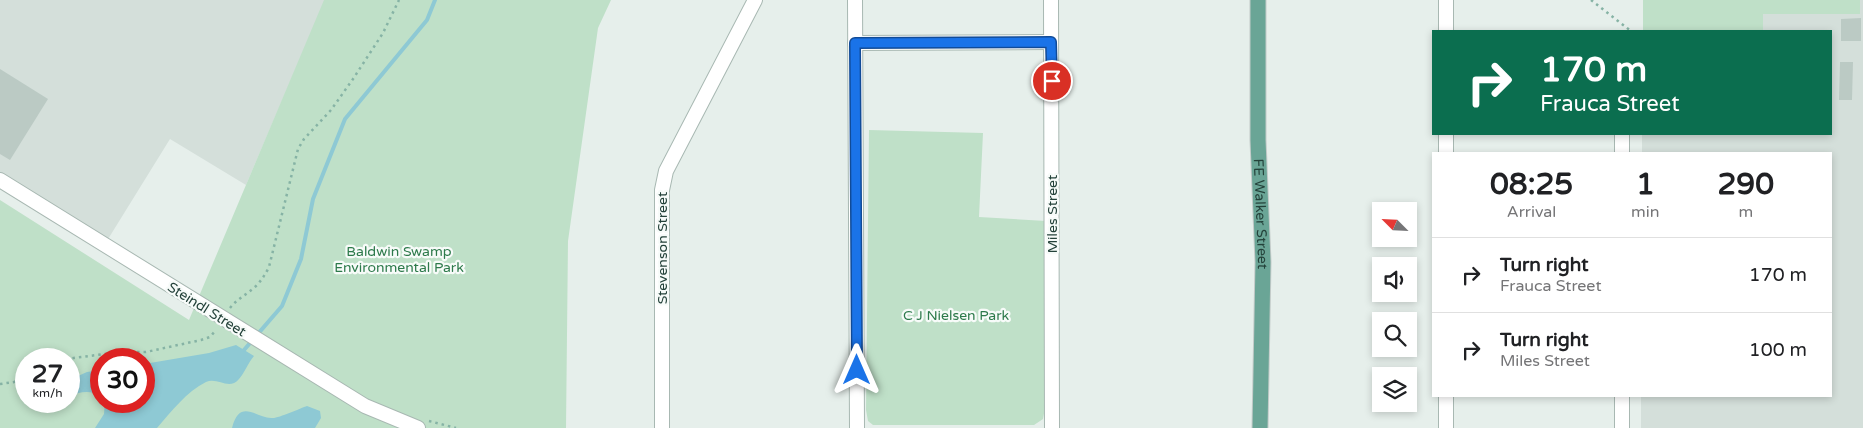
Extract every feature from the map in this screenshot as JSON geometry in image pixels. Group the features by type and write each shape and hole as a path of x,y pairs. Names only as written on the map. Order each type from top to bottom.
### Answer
{"main road":[{"name":"FE Walker Street","path":"1258,0 1258,140 1263,262 1260,428"}],"street":[{"name":"Stevenson Street","path":"662,428 662,190 666,171 755,0"},
{"path":"855,0 857,428"},
{"name":"Miles Street","path":"1051,0 1052,428"},
{"path":"1446,0 1446,30"},
{"path":"855,43 1051,42"},
{"path":"1446,135 1446,152"},
{"path":"1622,135 1622,152"},
{"name":"Steindl Street","path":"0,180 262,344 365,406 418,428"},
{"path":"1446,397 1446,428"},
{"path":"1622,397 1622,428"}],"path":[{"path":"230,308 236,300 254,288 269,267 289,190 294,158 298,149 304,139 331,110 353,79 383,33 399,0"},
{"path":"1590,0 1630,30"},
{"path":"80,357 120,352 146,352 201,340 210,337 217,330"},
{"path":"0,384 15,382"}],"shaded area":[{"path":"0,0 325,0 246,185 170,139 105,244 0,179"},
{"path":"1643,0 1863,0 1863,428 1641,428 1641,397 1832,397 1832,152 1642,152 1642,135 1832,135 1832,30 1643,30"}],"green space":[{"name":"Baldwin Swamp Environmental Park","path":"324,0 611,0 598,28 568,241 566,428 0,428 0,200 189,320"},
{"path":"1643,0 1860,0 1860,14 1763,14 1763,30 1643,30"},
{"name":"C J Nielsen Park","path":"869,130 983,133 979,217 1046,221 1045,408 1043,419 1034,425 873,425 868,421 866,410"}],"water":[{"path":"236,345 254,356 241,377 235,382 227,384 210,381 199,386 180,402 157,428 95,428 104,413 155,413 155,362 209,353"},
{"path":"90,372 90,392 80,392 80,375"},
{"path":"307,406 320,411 321,418 315,428 232,428 235,418 245,411 273,418"}],"building":[{"path":"1861,18 1861,41 1841,41 1841,19"},
{"path":"1840,62 1853,62 1852,100 1839,100"},
{"path":"0,69 48,99 10,160 0,154"}],"waterway":[{"path":"244,350 282,306 301,259 313,199 345,119 427,20 435,0"}],"route":[{"path":"857,370 855,43 1051,42 1052,81"}]}
